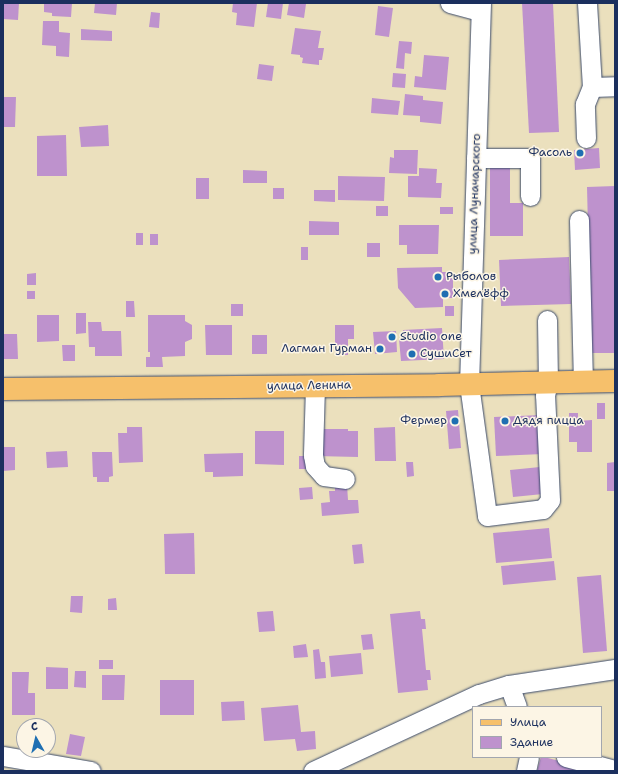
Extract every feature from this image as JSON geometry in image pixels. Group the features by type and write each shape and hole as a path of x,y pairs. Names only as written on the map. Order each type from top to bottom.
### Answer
{"main road":[{"name":"улица Ленина","path":"3,389 615,381"}],"street":[{"path":"450,3 481,7"},
{"path":"586,138 585,104 592,88 587,3"},
{"name":"улица Луначарского","path":"481,7 469,384 487,516 543,509 550,500 545,395 548,383"},
{"path":"592,88 615,86"},
{"path":"476,158 530,158 530,196"},
{"path":"579,220 584,382"},
{"path":"547,320 548,383"},
{"path":"315,386 312,455 315,466 324,476 345,479"},
{"path":"313,771 479,694 509,685 615,669"},
{"path":"509,685 517,706"},
{"path":"3,756 91,771"},
{"path":"526,771 529,758"},
{"path":"570,758 615,770"}],"building":[{"path":"3,3 19,3 18,20 3,19"},
{"path":"44,3 72,3 71,17 52,16 52,13 44,12"},
{"path":"95,3 117,3 116,15 94,13"},
{"path":"233,3 257,3 254,27 236,25 237,13 232,12"},
{"path":"268,3 283,3 281,19 266,17"},
{"path":"289,3 306,4 304,18 287,15"},
{"path":"522,3 553,3 559,132 529,133"},
{"path":"378,6 393,8 389,37 375,35"},
{"path":"151,12 160,13 159,28 149,27"},
{"path":"43,21 59,21 59,32 70,33 69,57 56,56 56,46 42,45"},
{"path":"295,28 321,31 318,48 324,48 322,60 319,60 319,65 302,63 303,58 300,57 300,55 291,54"},
{"path":"81,29 112,31 112,41 81,40"},
{"path":"399,41 412,42 411,54 405,53 404,69 396,68"},
{"path":"424,55 449,57 446,90 414,87 415,76 422,77"},
{"path":"259,64 274,66 272,81 257,79"},
{"path":"393,73 406,74 405,88 392,87"},
{"path":"405,94 423,96 423,100 443,102 441,124 420,122 420,116 403,115"},
{"path":"3,97 16,97 15,127 3,127"},
{"path":"372,98 400,101 398,115 371,113"},
{"path":"108,125 109,146 81,147 79,127"},
{"path":"66,135 67,176 37,176 37,136"},
{"path":"599,148 600,168 575,170 574,150"},
{"path":"394,150 418,150 417,174 389,173 390,157 394,158"},
{"path":"490,165 510,165 510,203 523,203 523,236 490,236"},
{"path":"419,168 437,169 436,183 442,183 441,198 408,197 408,176 419,176"},
{"path":"243,170 267,171 267,183 243,183"},
{"path":"338,176 385,177 384,201 338,200"},
{"path":"196,178 209,178 209,199 196,199"},
{"path":"615,186 615,353 591,353 587,187"},
{"path":"273,188 284,188 284,199 273,199"},
{"path":"314,190 335,190 335,202 314,201"},
{"path":"376,206 388,206 388,216 376,216"},
{"path":"440,207 453,207 453,214 440,214"},
{"path":"309,221 339,222 339,235 309,235"},
{"path":"399,225 439,225 438,254 407,254 407,245 399,245"},
{"path":"136,233 143,233 143,245 136,245"},
{"path":"150,234 158,234 158,245 150,245"},
{"path":"367,243 380,243 380,257 367,257"},
{"path":"301,247 308,247 308,260 301,260"},
{"path":"569,257 571,304 501,306 499,260"},
{"path":"442,267 442,272 453,272 453,298 443,298 443,307 415,308 398,288 397,268"},
{"path":"36,273 36,285 27,285 27,274"},
{"path":"27,291 35,291 35,299 27,299"},
{"path":"126,301 134,301 135,317 126,317"},
{"path":"231,304 243,304 243,316 231,316"},
{"path":"445,306 454,306 454,316 445,316"},
{"path":"76,313 86,313 86,333 76,334"},
{"path":"37,315 59,315 59,341 37,342"},
{"path":"148,315 185,315 185,321 192,325 192,339 185,342 185,356 162,357 163,367 146,367 146,357 150,357 150,352 148,352"},
{"path":"88,322 101,322 102,331 121,331 122,356 95,356 95,347 89,347"},
{"path":"205,325 232,325 232,355 206,355"},
{"path":"335,325 354,325 354,339 348,339 348,355 335,355"},
{"path":"442,328 444,359 401,361 399,339 404,339 403,330"},
{"path":"396,331 397,352 375,354 373,332"},
{"path":"3,334 17,334 18,359 3,359"},
{"path":"252,335 267,335 267,354 252,354"},
{"path":"62,345 75,345 75,361 63,361"},
{"path":"597,403 605,403 605,419 597,419"},
{"path":"458,410 461,448 449,449 446,411"},
{"path":"569,413 578,413 578,421 592,420 592,452 577,452 577,442 569,442"},
{"path":"541,415 543,454 496,456 494,417"},
{"path":"127,427 142,427 143,462 119,463 118,433 127,433"},
{"path":"395,427 396,461 375,461 374,428"},
{"path":"321,429 348,429 348,431 358,431 358,457 315,456"},
{"path":"255,431 284,431 284,465 255,464"},
{"path":"3,447 15,447 15,470 3,471"},
{"path":"67,451 68,467 47,468 46,452"},
{"path":"92,452 112,452 113,476 109,477 109,482 97,482 97,477 93,477"},
{"path":"243,453 243,476 213,477 213,472 205,472 204,454"},
{"path":"299,456 309,456 309,469 299,469"},
{"path":"406,462 413,462 414,476 407,477"},
{"path":"615,462 615,491 607,491 607,463"},
{"path":"540,467 543,494 513,497 510,470"},
{"path":"347,485 348,500 358,500 359,513 322,516 321,503 330,502 329,491 335,491 335,486"},
{"path":"312,487 313,499 300,500 299,488"},
{"path":"549,528 552,558 496,563 493,533"},
{"path":"194,533 195,574 165,574 164,534"},
{"path":"362,544 364,563 354,564 352,545"},
{"path":"554,561 556,580 503,585 501,566"},
{"path":"601,575 607,651 583,653 577,577"},
{"path":"71,596 83,596 82,613 70,612"},
{"path":"116,598 117,610 108,610 108,599"},
{"path":"273,611 275,631 259,632 257,612"},
{"path":"420,611 421,619 425,619 426,629 422,629 426,670 430,670 431,680 427,680 428,690 398,693 390,614"},
{"path":"372,634 374,649 363,650 361,635"},
{"path":"306,644 308,657 294,658 293,646"},
{"path":"319,649 321,662 325,662 326,678 315,679 313,650"},
{"path":"361,653 363,674 331,677 329,656"},
{"path":"99,660 113,660 113,669 99,669"},
{"path":"46,667 68,668 68,689 46,689"},
{"path":"75,671 86,671 86,688 74,687"},
{"path":"12,672 29,672 28,693 35,693 35,715 12,715"},
{"path":"102,675 125,675 124,700 102,700"},
{"path":"160,680 194,680 194,715 160,715"},
{"path":"244,701 245,720 222,721 221,702"},
{"path":"298,705 301,732 315,731 316,749 297,751 295,739 264,741 261,708"},
{"path":"70,734 85,737 81,756 66,754"},
{"path":"541,758 548,758 598,771 537,771"}],"place":[{"name":"Фасоль","path":"580,153"},
{"name":"Рыболов","path":"438,277"},
{"name":"Хмелёфф","path":"445,294"},
{"name":"Studio one","path":"392,337"},
{"name":"Лагман Гурман","path":"380,349"},
{"name":"СушиСет","path":"412,354"},
{"name":"Фермер","path":"455,421"},
{"name":"Дядя пицца","path":"505,421"}]}
